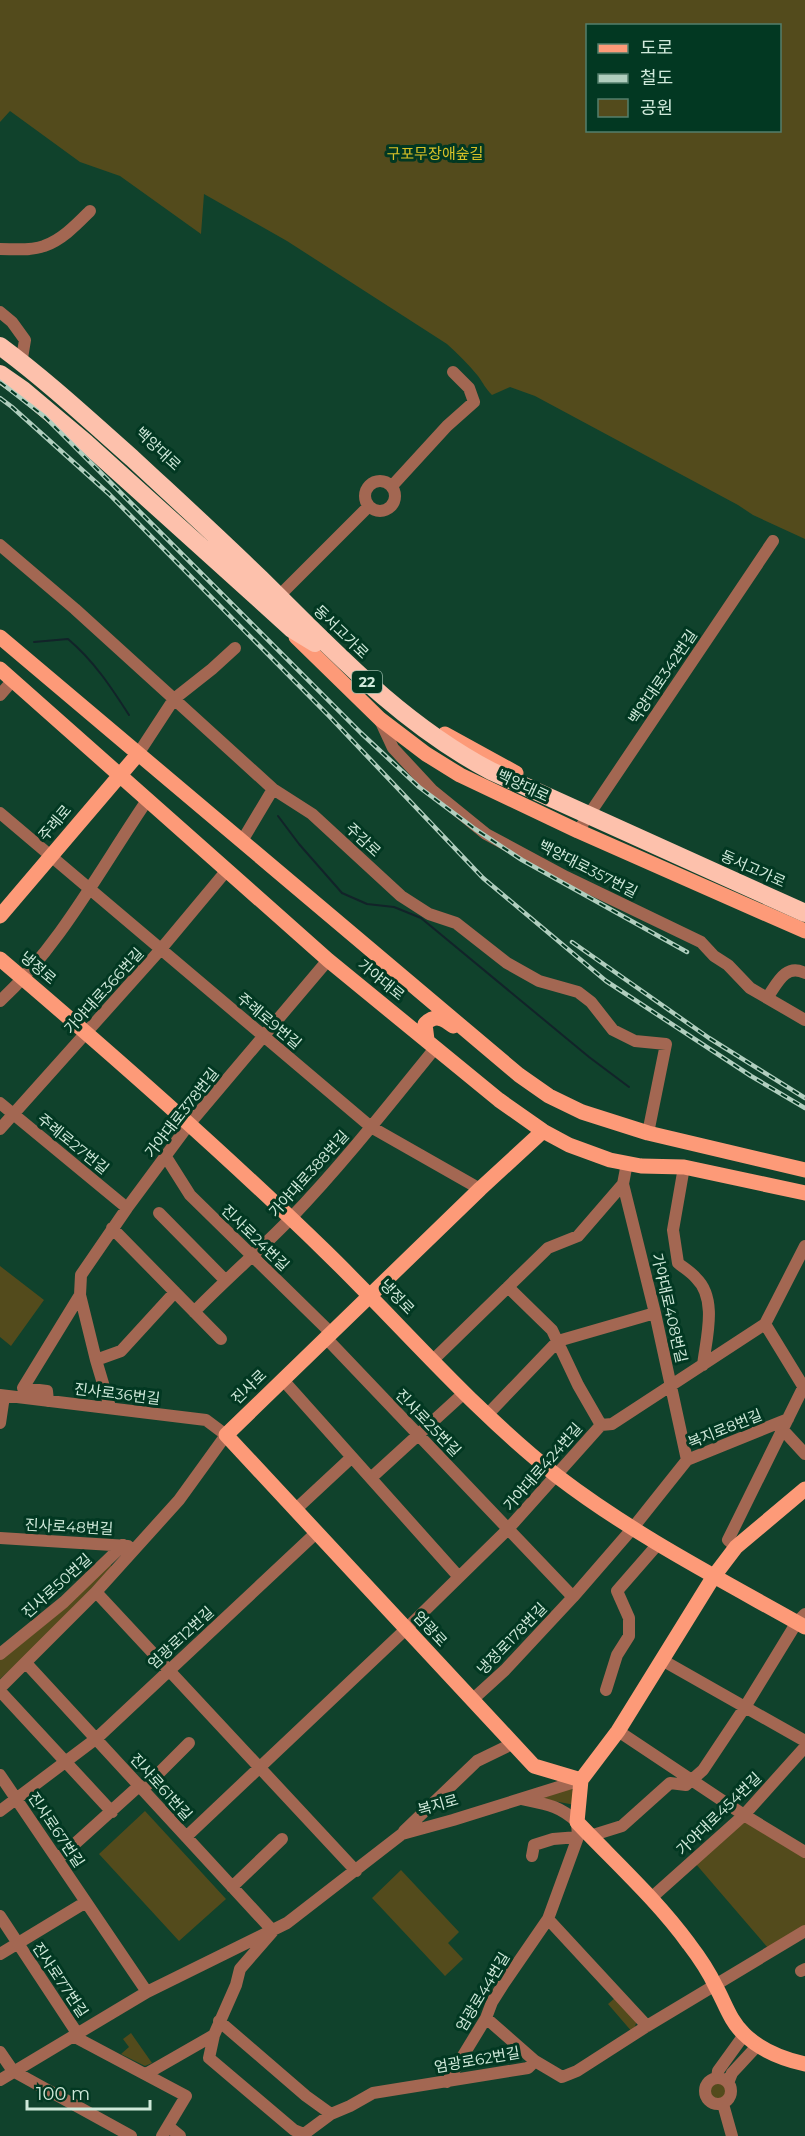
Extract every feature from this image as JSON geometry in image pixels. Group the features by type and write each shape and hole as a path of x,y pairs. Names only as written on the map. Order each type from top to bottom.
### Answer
{"highway":[{"path":"0,335 33,359 156,466 221,528 242,561"},
{"name":"동서고가로","path":"0,345 97,427 242,561 394,707 462,756 592,818 805,913"},
{"name":"동서고가로","path":"0,358 113,453 386,713 426,744 459,765 537,803 805,924"},
{"path":"0,374 23,390 86,443 292,629 315,644"}],"main road":[{"name":"백양대로","path":"0,345 22,358 95,416 140,456 376,686 412,714 507,769 805,906"},
{"name":"백양대로","path":"0,365 122,470 380,719 426,754 460,775 578,831 805,931"},
{"name":"가야대로","path":"0,637 519,1075 549,1096 582,1112 648,1132 805,1170"},
{"name":"가야대로","path":"0,669 58,718 328,960 500,1100 543,1131 569,1145 610,1160 640,1166 684,1167 805,1193"},
{"path":"58,718 71,722 92,739 98,740 105,735 102,723"},
{"name":"주례로","path":"0,915 138,754"},
{"name":"냉정로","path":"0,959 190,1123 370,1295 464,1393 557,1475 632,1529 714,1576 802,1621"},
{"path":"431,1044 425,1024 437,1017 448,1022 478,1046 490,1050"},
{"name":"진사로","path":"226,1435 543,1131"},
{"name":"엄광로","path":"226,1435 534,1766 580,1780"},
{"path":"804,2063 757,2046 744,2035 725,2007 716,1986 688,1944 650,1899 582,1832 580,1780 618,1731 714,1576 736,1546 805,1489"}],"street":[{"path":"0,249 44,246 70,230 90,211"},
{"path":"0,312 12,322 24,340 22,358"},
{"path":"392,486 447,426 474,402 469,388 453,372"},
{"path":"378,481 392,486 395,499 390,506 382,510 369,506 365,493 369,485 378,481"},
{"path":"267,609 369,506"},
{"name":"백양대로342번길","path":"578,831 773,541"},
{"name":"주감로","path":"0,544 273,789 312,814 401,896 429,914 456,922 507,963 539,981 578,992 591,1002 613,1030 635,1041 666,1044 648,1132"},
{"path":"138,754 174,699 235,648"},
{"path":"0,695 13,680"},
{"name":"백양대로357번길","path":"380,719 393,748 434,791 486,834 566,877 701,942 750,988 805,1020"},
{"path":"242,841 273,789"},
{"path":"0,1001 22,978 62,928 148,799"},
{"name":"주례로9번길","path":"0,813 371,1127 480,1189"},
{"name":"가야대로366번길","path":"0,1129 161,949 227,870"},
{"name":"가야대로378번길","path":"110,1407 80,1295 81,1275 112,1228 190,1123 328,960"},
{"path":"767,999 780,979 791,969 805,974"},
{"name":"가야대로388번길","path":"194,1312 291,1218 371,1127 431,1044"},
{"name":"주례로27번길","path":"0,1103 127,1208"},
{"name":"진사로24번길","path":"166,1157 190,1195 329,1336"},
{"name":"가야대로408번길","path":"627,1163 623,1184 655,1313 687,1460"},
{"path":"684,1167 673,1230 678,1263 698,1279 708,1301 708,1327 702,1365"},
{"path":"433,1360 548,1248 578,1236 623,1184"},
{"path":"159,1213 225,1280"},
{"path":"112,1228 221,1339"},
{"name":"가야대로424번길","path":"186,1837 508,1529 600,1425 612,1424 765,1324 805,1246"},
{"name":"가야대로424번길","path":"508,1287 552,1330 600,1425"},
{"path":"96,1360 121,1351 175,1292"},
{"name":"가야대로378번길","path":"48,1401 47,1391 23,1388 80,1295"},
{"path":"487,1415 558,1341 655,1313"},
{"path":"765,1324 804,1385"},
{"name":"진사로25번길","path":"329,1336 418,1435 508,1529"},
{"path":"283,1380 459,1577"},
{"name":"복지로8번길","path":"736,1546 728,1540 804,1385"},
{"path":"372,1477 464,1393"},
{"path":"0,1424 2,1395"},
{"name":"진사로36번길","path":"2,1395 206,1420 226,1435"},
{"path":"785,1425 805,1454"},
{"name":"복지로8번길","path":"632,1529 687,1460 785,1425"},
{"name":"진사로","path":"65,1762 0,1690 96,1592 129,1546 178,1500 226,1435"},
{"path":"295,1510 352,1457"},
{"name":"가야대로424번길","path":"508,1529 573,1597"},
{"name":"냉정로178번길","path":"472,1700 505,1670 632,1529"},
{"name":"엄광로12번길","path":"0,1811 97,1738 316,1533"},
{"name":"진사로48번길","path":"0,1538 129,1546"},
{"path":"606,1690 617,1655 629,1636 629,1618 617,1591 658,1544"},
{"name":"진사로50번길","path":"3,1649 64,1602 129,1546"},
{"path":"96,1592 356,1871"},
{"name":"냉정로","path":"692,1780 704,1770 772,1663 802,1621"},
{"path":"662,1660 805,1742"},
{"name":"진사로61번길","path":"26,1662 273,1931"},
{"path":"618,1731 744,1815 805,1852"},
{"path":"58,1859 189,1743"},
{"path":"402,1834 477,1761 512,1744"},
{"name":"가야대로454번길","path":"650,1899 744,1815 805,1747"},
{"path":"65,1762 112,1812"},
{"name":"진사로67번길","path":"0,1775 147,1992"},
{"name":"복지로","path":"0,2080 147,1992 287,1923 402,1834 580,1780"},
{"path":"532,1856 534,1845 582,1832 622,1826 670,1783 686,1785 692,1780"},
{"path":"520,1799 549,1804 565,1811 582,1832"},
{"name":"엄광로44번길","path":"447,2082 486,2018 498,1993 548,1919 582,1832"},
{"path":"232,1887 282,1839"},
{"path":"18,1943 86,1902"},
{"name":"진사로77번길","path":"0,1916 75,2034 186,2096 165,2131"},
{"path":"548,1919 647,2026"},
{"path":"146,2074 214,2035 236,1985 240,1969 273,1931"},
{"name":"엄광로62번길","path":"214,2035 209,2058 294,2130 304,2134 331,2114 373,2093 528,2067 535,2061 562,2077 577,2071 805,1931"},
{"name":"진사로77번길","path":"0,1954 18,1943"},
{"path":"486,2018 535,2061"},
{"path":"219,2021 306,2096 331,2114"},
{"path":"744,2035 718,2071 722,2081 731,2095 723,2104 714,2104 705,2096 707,2085 722,2081 757,2046"},
{"path":"0,2052 13,2071 131,2136"},
{"path":"723,2104 732,2136"},
{"path":"165,2131 180,2136"}],"green space":[{"name":"구포무장애숲길","path":"0,0 805,0 805,539 753,515 535,396 510,387 492,395 463,359 447,344 287,241 204,194 201,234 120,176 80,162 10,111 0,122"},
{"path":"0,1266 44,1300 11,1346 0,1337"},
{"path":"109,1562 112,1567 0,1679 0,1657"},
{"path":"572,1787 575,1805 532,1797"},
{"path":"145,1811 226,1899 179,1941 99,1854"},
{"path":"745,1820 805,1856 805,1928 768,1948 695,1863"},
{"path":"401,1870 459,1932 448,1943 463,1959 445,1976 372,1898"},
{"path":"616,1997 637,2020 633,2033 608,2004"},
{"path":"131,2033 152,2063 145,2066 121,2054 129,2047 123,2039"},
{"path":"718,2083 726,2091 718,2099 710,2091"}],"waterway":[{"path":"34,642 68,639 94,665 129,715"},
{"path":"278,816 342,893 367,904 394,907 421,918 589,1057 629,1087"}],"railway":[{"path":"0,382 45,417 361,733 419,787 475,829 522,860 687,952"},
{"path":"0,398 109,494 329,716 483,878 606,981 751,1076 805,1108"},
{"path":"572,942 709,1038 805,1098"}]}
